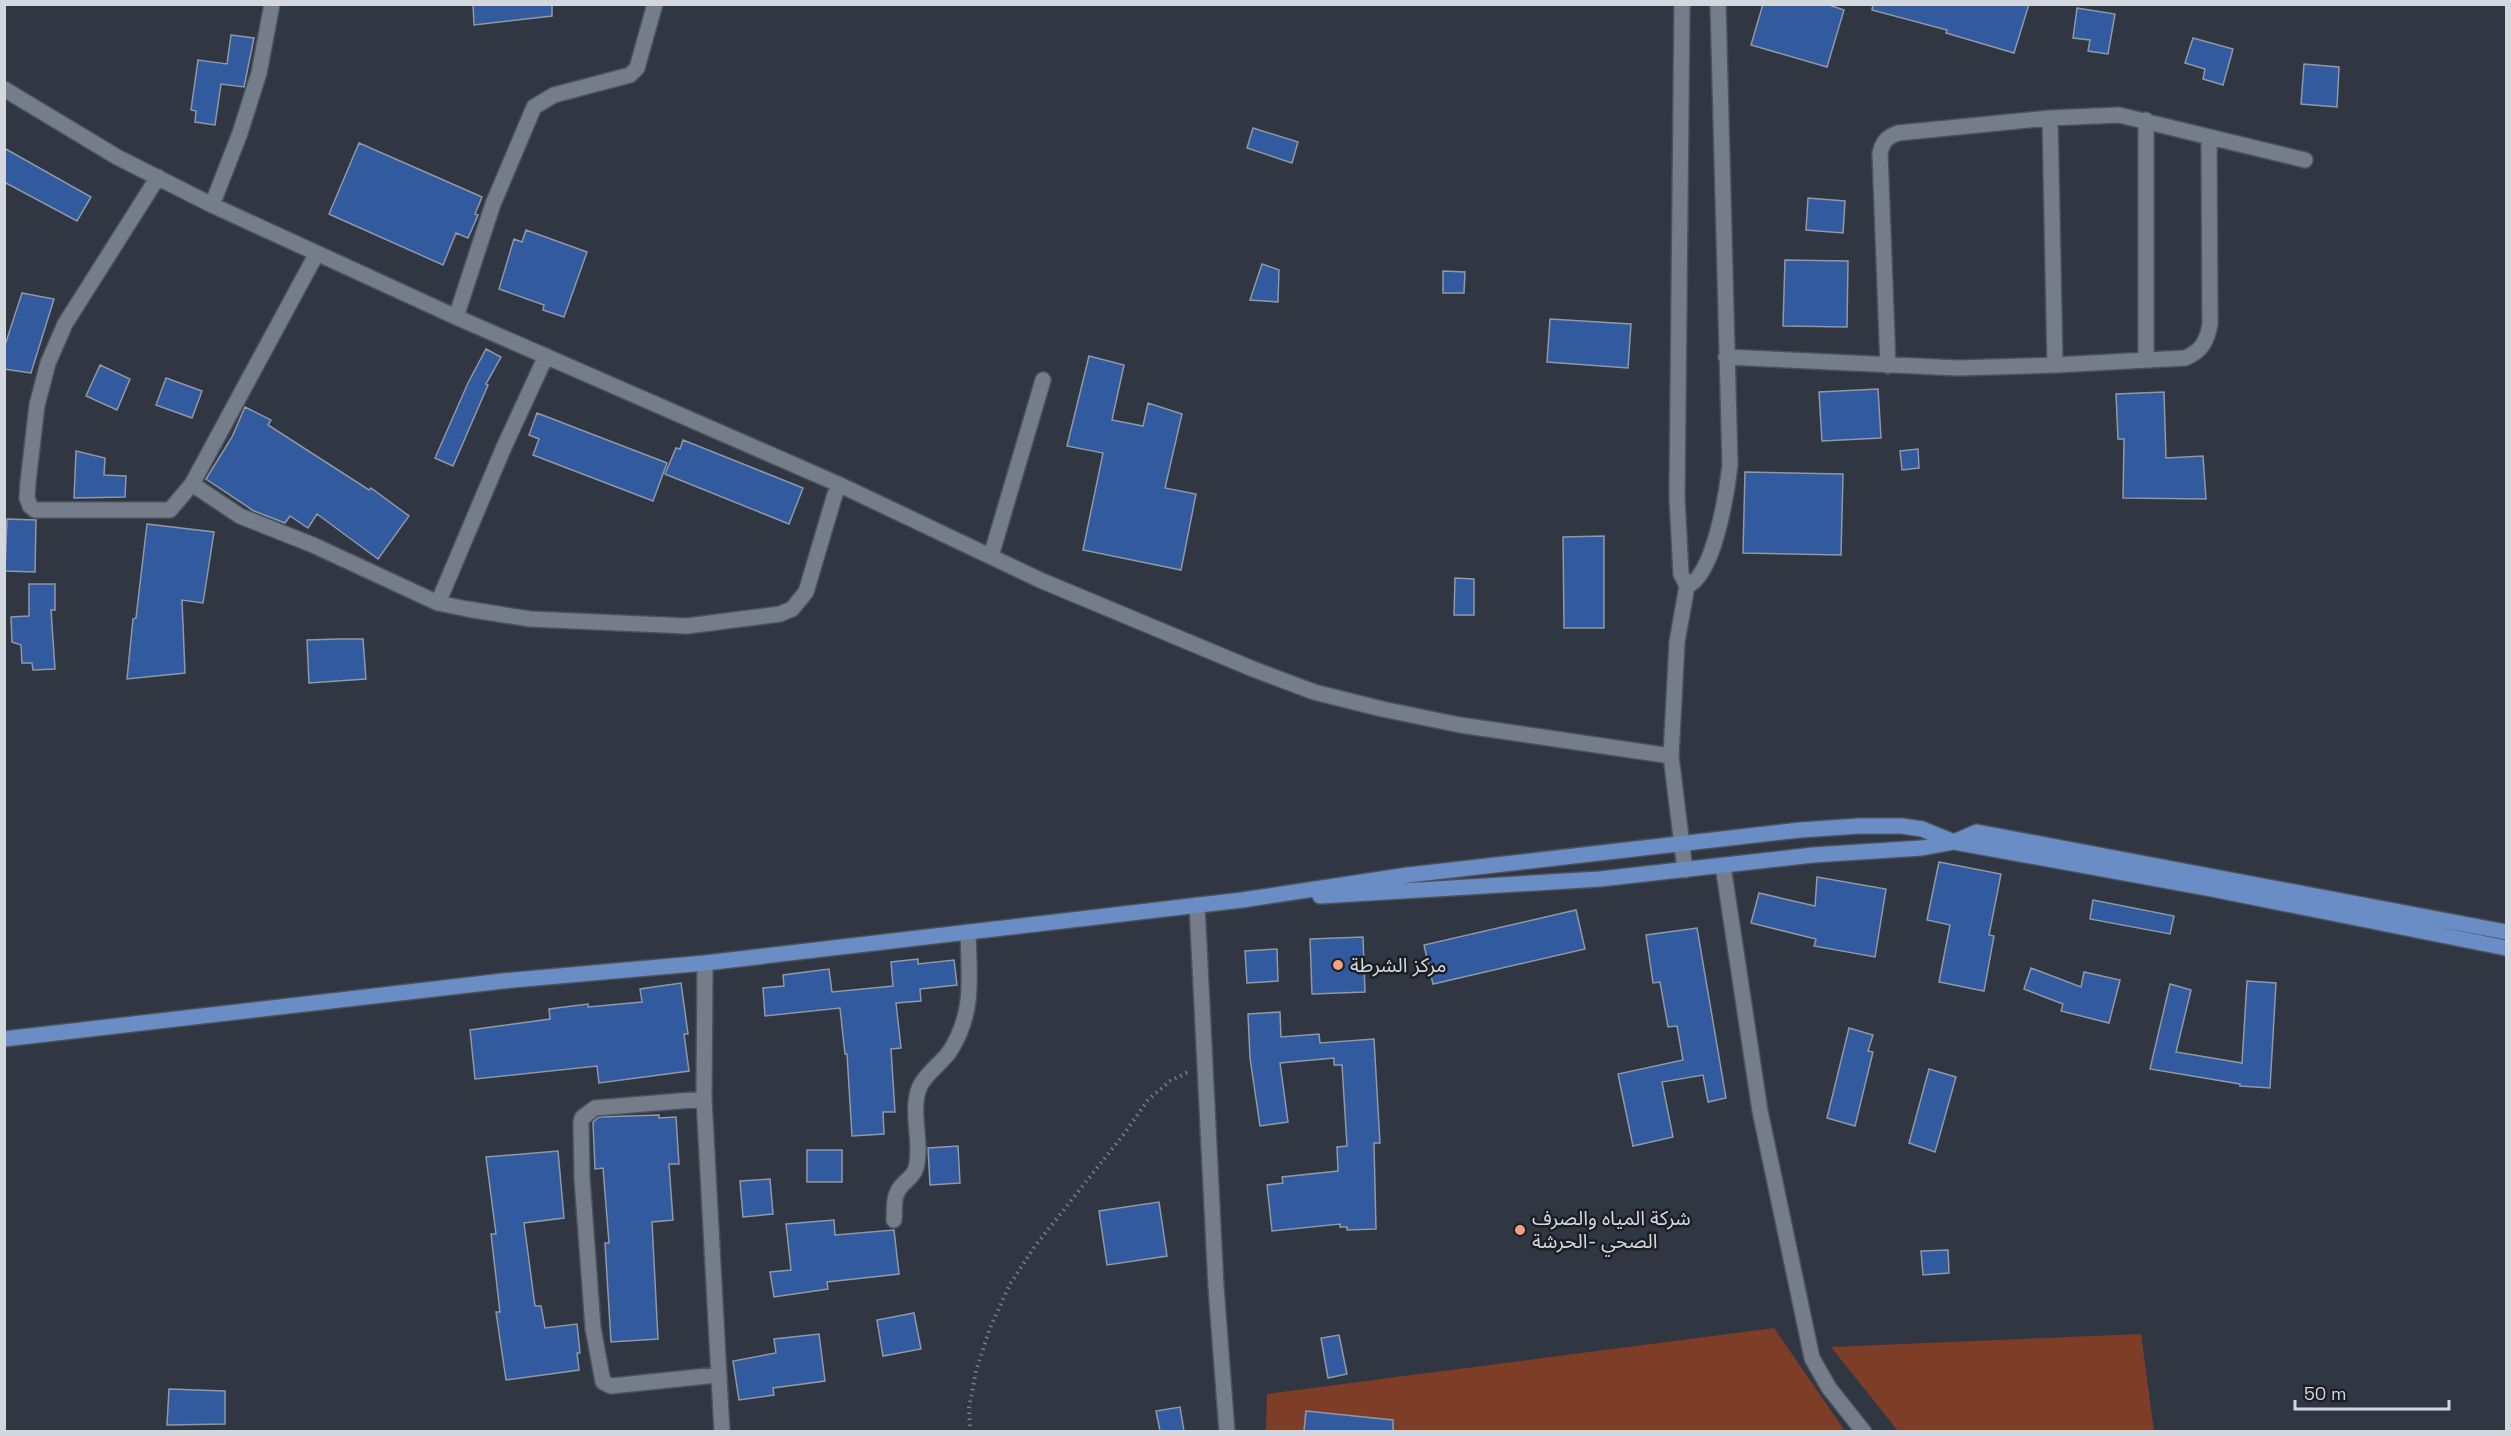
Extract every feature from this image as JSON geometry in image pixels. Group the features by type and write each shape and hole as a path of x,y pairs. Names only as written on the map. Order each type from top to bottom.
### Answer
{"main road":[{"path":"4,1039 503,981 705,963 1242,900 1408,875 1800,830 1877,825 1922,829 1954,842 2212,889 2506,948"},
{"path":"1242,900 1600,879 1813,855 1922,848 1954,842 1977,832 2506,932"}],"street":[{"path":"212,205 240,133 259,73 272,4"},
{"path":"456,317 493,204 534,107 554,95 630,75 637,68 655,4"},
{"path":"1682,4 1677,498 1681,574 1687,586 1677,642 1671,756 1685,870"},
{"path":"1687,586 1697,580 1717,534 1730,465 1718,4"},
{"path":"4,89 117,157 317,254 838,484 1040,580 1314,693 1460,725 1671,756"},
{"path":"1888,366 1880,153 1883,143 1889,136 1898,133 2050,118 2110,115 2146,120 2305,160"},
{"path":"2050,118 2055,365"},
{"path":"2146,120 2146,359"},
{"path":"1726,357 1958,368 2185,358 2198,352 2208,337 2210,324 2209,137"},
{"path":"158,177 65,324 48,363 38,405 27,498 30,506 35,510 170,510 192,484 317,254"},
{"path":"438,603 504,447 546,356"},
{"path":"991,556 1043,380"},
{"path":"192,484 240,516 313,545 438,603 530,619 687,626 780,614 792,609 806,592 838,484"},
{"path":"1723,866 1760,1111 1812,1358 1829,1388 1864,1431"},
{"path":"1197,905 1216,1287 1227,1431"},
{"path":"894,1220 897,1192 911,1177 917,1166 917,1098 920,1086 944,1060 964,1026 970,982 968,932"},
{"path":"705,963 704,1099 717,1375 722,1431"},
{"path":"704,1099 594,1108 581,1122 582,1178 593,1328 603,1382 611,1386 717,1375"}],"path":[{"path":"970,1431 970,1400 976,1371 999,1306 1022,1265 1148,1100 1170,1081 1205,1065"}],"shaded area":[{"path":"1774,1328 1845,1431 1266,1432 1267,1394"},
{"path":"2141,1334 2154,1431 1898,1431 1831,1347"}],"building":[{"path":"473,4 552,4 552,16 474,25"},
{"path":"1763,4 1826,4 1844,10 1827,67 1751,45"},
{"path":"1873,4 2029,4 2014,53 1946,33 1947,30 1872,10"},
{"path":"2077,8 2115,14 2108,54 2088,51 2090,40 2073,38"},
{"path":"231,35 254,38 244,87 221,84 215,125 195,122 196,111 191,110 198,60 227,64"},
{"path":"2193,38 2233,49 2223,85 2203,79 2205,69 2185,63"},
{"path":"2304,64 2339,67 2337,107 2301,104"},
{"path":"1253,128 1298,142 1292,163 1247,148"},
{"path":"359,143 482,197 475,214 478,215 468,238 456,233 443,265 329,214"},
{"path":"4,148 91,197 77,221 4,182"},
{"path":"1808,198 1845,201 1843,233 1806,230"},
{"path":"526,230 587,252 564,317 543,310 544,305 499,289 514,239 522,242"},
{"path":"1785,260 1848,261 1847,327 1783,326"},
{"path":"1262,264 1279,270 1278,302 1250,300"},
{"path":"1443,271 1465,272 1464,293 1443,293"},
{"path":"22,293 54,299 31,373 4,369 4,348"},
{"path":"1550,319 1631,324 1628,368 1547,362"},
{"path":"486,349 501,357 486,384 488,385 453,466 435,458 468,383"},
{"path":"1089,356 1124,365 1112,420 1143,426 1148,403 1182,414 1165,488 1196,494 1181,570 1083,550 1103,453 1067,446"},
{"path":"100,365 130,379 117,410 86,396"},
{"path":"166,378 202,391 192,418 156,405"},
{"path":"1878,389 1881,438 1822,441 1819,392"},
{"path":"2164,392 2166,458 2203,456 2206,499 2123,498 2124,439 2118,439 2116,394"},
{"path":"245,407 271,420 268,425 369,490 371,488 409,516 378,559 317,514 308,528 290,516 285,523 254,511 206,479 232,437"},
{"path":"537,413 667,463 653,501 533,455 539,439 529,435"},
{"path":"683,440 803,488 789,524 665,474 676,448 680,449"},
{"path":"1918,449 1919,468 1902,470 1900,451"},
{"path":"76,451 105,458 104,475 126,476 125,497 74,498"},
{"path":"1745,472 1843,474 1841,555 1743,553"},
{"path":"7,519 36,520 35,572 5,571"},
{"path":"147,524 214,532 203,603 182,600 185,673 127,679 133,619 136,618"},
{"path":"1604,536 1604,628 1564,628 1563,537"},
{"path":"1455,578 1474,579 1474,615 1454,615"},
{"path":"29,584 55,584 55,610 51,610 55,669 33,670 32,663 22,663 21,645 12,642 11,617 29,616"},
{"path":"363,639 366,679 309,683 307,640"},
{"path":"1939,862 2001,874 1989,935 1994,936 1984,991 1939,982 1950,925 1927,920"},
{"path":"1817,877 1886,889 1875,957 1814,946 1816,939 1751,923 1759,893 1815,906"},
{"path":"2093,900 2174,916 2170,934 2090,919"},
{"path":"1576,910 1585,949 1433,984 1424,945"},
{"path":"1697,928 1726,1098 1708,1102 1703,1075 1662,1082 1673,1137 1633,1146 1618,1074 1683,1060 1677,1026 1668,1027 1660,982 1653,983 1646,935"},
{"name":"مركز الشرطة","path":"1363,937 1365,992 1312,994 1310,939"},
{"path":"1277,949 1278,981 1247,983 1245,951"},
{"path":"918,959 918,964 954,960 957,985 920,989 921,1001 896,1003 901,1048 891,1049 895,1112 883,1112 884,1134 852,1136 847,1054 845,1054 840,1008 765,1016 763,988 784,986 783,975 829,969 832,992 893,986 891,962"},
{"path":"2031,968 2081,987 2084,972 2120,980 2109,1023 2061,1011 2063,1004 2024,989"},
{"path":"2247,981 2276,983 2270,1088 2240,1086 2240,1084 2150,1069 2170,984 2191,990 2176,1052 2242,1063"},
{"path":"681,983 688,1034 684,1034 689,1071 599,1083 597,1066 475,1079 470,1030 550,1019 549,1009 588,1004 588,1007 642,1002 640,989"},
{"path":"1280,1012 1281,1037 1319,1034 1320,1043 1374,1039 1380,1143 1374,1143 1376,1229 1347,1230 1347,1227 1340,1227 1340,1224 1272,1231 1267,1185 1283,1183 1282,1177 1338,1171 1337,1147 1347,1146 1342,1065 1334,1065 1334,1058 1280,1063 1288,1122 1260,1126 1250,1058 1248,1014"},
{"path":"1849,1028 1873,1035 1868,1051 1873,1052 1855,1126 1827,1118"},
{"path":"1929,1069 1956,1077 1935,1152 1909,1143"},
{"path":"659,1115 659,1118 676,1117 679,1164 669,1164 673,1220 652,1222 658,1339 611,1342 605,1243 609,1243 603,1168 595,1169 593,1122 599,1117"},
{"path":"958,1146 960,1183 930,1185 928,1148"},
{"path":"807,1150 842,1150 842,1182 807,1182"},
{"path":"558,1151 564,1218 524,1223 535,1306 541,1306 545,1328 577,1324 579,1370 506,1380 496,1312 500,1312 491,1234 496,1234 486,1157"},
{"path":"770,1179 773,1214 743,1217 740,1181"},
{"path":"1159,1202 1167,1256 1107,1265 1099,1211"},
{"path":"834,1220 835,1235 894,1230 899,1274 827,1282 828,1289 774,1297 770,1272 791,1270 786,1224"},
{"path":"1948,1250 1949,1273 1923,1275 1921,1251"},
{"path":"914,1313 921,1349 883,1356 877,1320"},
{"path":"819,1334 825,1381 773,1388 774,1395 739,1400 733,1361 776,1353 774,1339"},
{"path":"1339,1335 1347,1374 1328,1378 1321,1338"},
{"path":"169,1389 225,1391 225,1424 167,1425"},
{"path":"1180,1407 1184,1431 1160,1431 1156,1411"},
{"path":"1306,1411 1393,1420 1393,1431 1304,1431"}],"place":[{"name":"مركز الشرطة","path":"1338,965"},
{"name":"شركة المياه والصرف الصحي -الحرشة","path":"1520,1230"}]}
